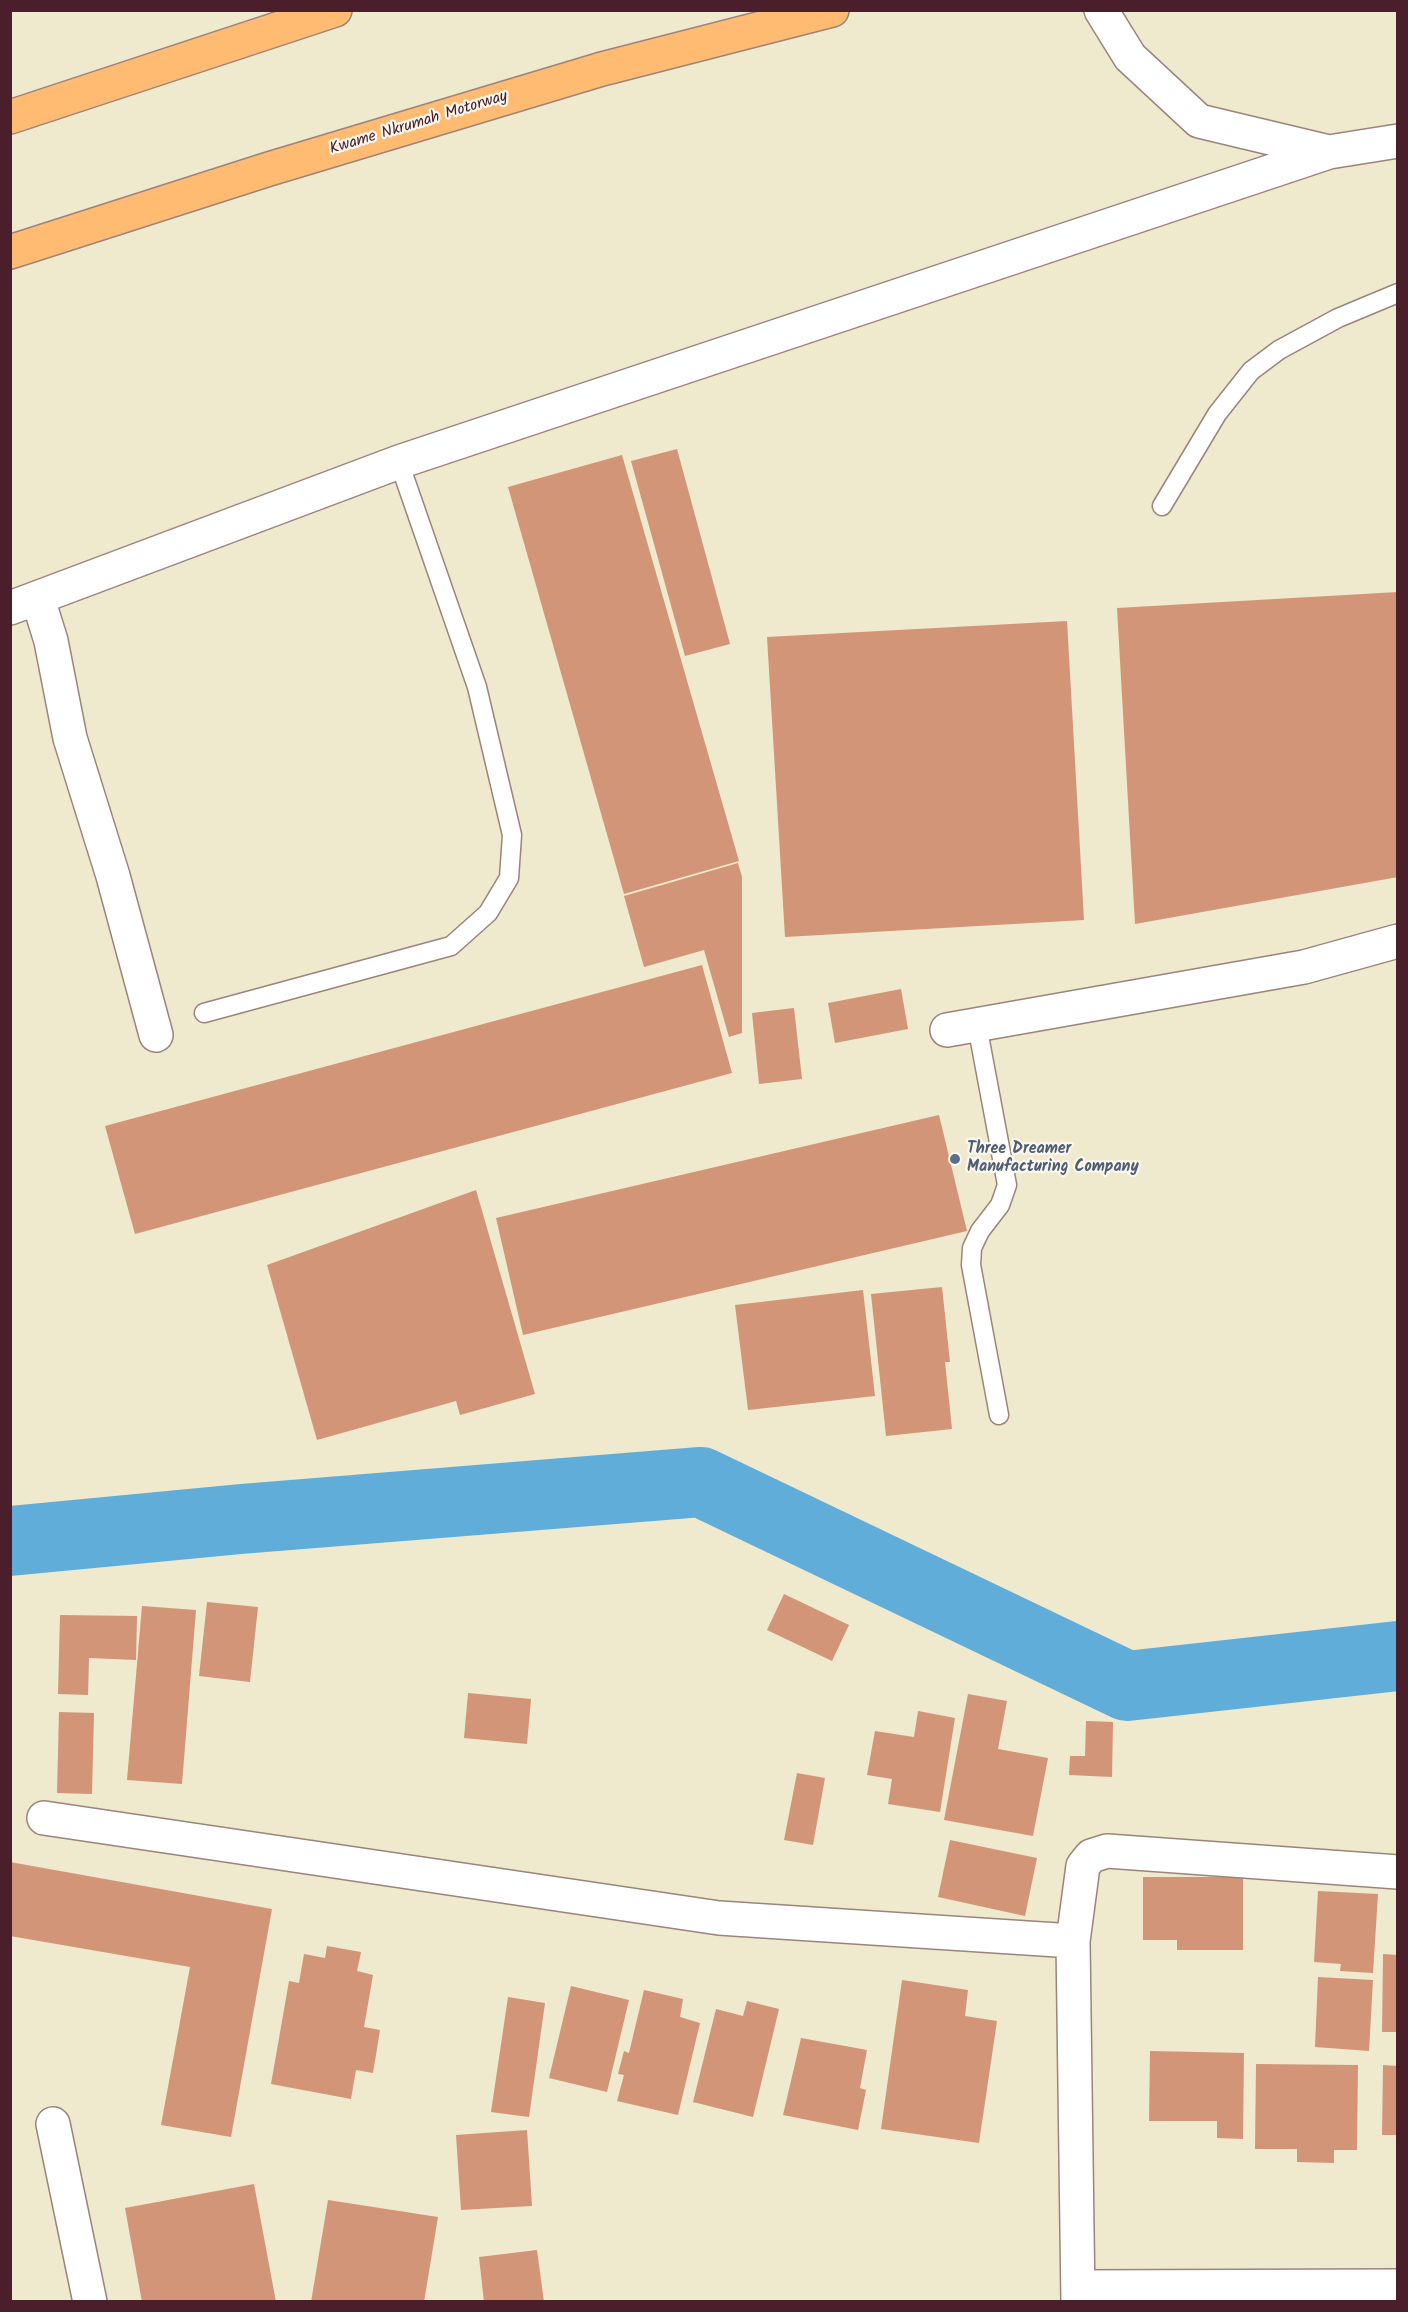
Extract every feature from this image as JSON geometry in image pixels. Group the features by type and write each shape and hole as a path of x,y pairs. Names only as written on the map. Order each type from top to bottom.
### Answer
{"highway":[{"path":"10,117 335,10"},
{"name":"Kwame Nkrumah Motorway","path":"10,252 269,169 602,69 832,10"}],"street":[{"path":"1101,10 1130,57 1199,121 1329,152"},
{"path":"156,1035 113,876 70,738 51,641 24,604 399,462 1329,152 1398,141"},
{"path":"962,1028 1304,966 1398,941"},
{"path":"44,1818 719,1918 1073,1941"},
{"path":"1398,1872 1107,1851 1090,1856 1083,1866 1073,1941 1078,2294 1398,2286"},
{"path":"53,2124 90,2301"}],"lane":[{"path":"1162,506 1217,414 1251,371 1279,350 1338,318 1398,293"},
{"path":"204,1013 451,946 488,913 508,878 512,835 477,687 399,462"},
{"path":"962,1028 1007,1185 999,1205 980,1231 972,1248 971,1265 999,1415"}],"building":[{"path":"677,449 730,644 685,656 631,461"},
{"path":"622,455 739,861 624,894 508,487"},
{"path":"1398,592 1398,877 1135,924 1117,608"},
{"path":"1067,621 1084,920 785,937 767,637"},
{"path":"738,863 742,877 742,1033 729,1037 704,950 644,967 624,896"},
{"path":"702,965 732,1073 135,1234 105,1126"},
{"path":"901,989 908,1029 835,1043 828,1003"},
{"path":"794,1008 802,1079 759,1084 752,1013"},
{"path":"939,1115 967,1231 523,1335 496,1218"},
{"path":"476,1190 535,1394 460,1415 456,1401 317,1440 267,1265"},
{"path":"942,1287 950,1362 945,1362 952,1429 886,1436 871,1294"},
{"path":"863,1290 875,1396 748,1410 735,1305"},
{"path":"784,1594 849,1625 832,1661 767,1630"},
{"path":"207,1602 258,1607 250,1682 199,1676"},
{"path":"142,1606 196,1610 182,1784 127,1780"},
{"path":"60,1615 137,1616 136,1660 89,1658 88,1695 58,1694"},
{"path":"468,1693 531,1699 527,1744 464,1738"},
{"path":"968,1694 1007,1701 998,1749 1048,1758 1033,1836 944,1820"},
{"path":"918,1711 955,1718 940,1812 888,1804 892,1779 867,1775 875,1731 914,1737"},
{"path":"59,1712 94,1713 92,1794 57,1793"},
{"path":"1086,1721 1113,1722 1112,1777 1069,1775 1070,1756 1085,1756"},
{"path":"797,1773 825,1778 813,1845 784,1840"},
{"path":"950,1840 1037,1858 1025,1916 938,1897"},
{"path":"10,1862 272,1909 231,2137 161,2125 190,1967 10,1936"},
{"path":"1143,1877 1243,1877 1243,1950 1177,1950 1177,1940 1143,1940"},
{"path":"1318,1891 1378,1894 1373,1973 1340,1971 1341,1964 1314,1962"},
{"path":"327,1946 361,1952 357,1971 373,1975 364,2027 380,2030 373,2073 356,2070 351,2099 271,2084 289,1981 299,1983 304,1954 325,1958"},
{"path":"1383,1954 1398,1955 1398,2032 1382,2032"},
{"path":"1318,1977 1373,1980 1369,2051 1315,2047"},
{"path":"902,1980 968,1990 965,2016 997,2021 979,2143 881,2129"},
{"path":"571,1986 629,2000 607,2092 549,2078"},
{"path":"644,1990 683,1999 680,2017 700,2023 678,2115 617,2101 624,2075 618,2074 624,2051 629,2053"},
{"path":"508,1997 545,2003 529,2117 491,2112"},
{"path":"747,2001 779,2009 753,2117 693,2102 716,2009 743,2016"},
{"path":"801,2038 867,2050 860,2088 866,2090 858,2130 783,2115"},
{"path":"1150,2051 1244,2053 1243,2139 1217,2138 1217,2121 1149,2121"},
{"path":"1256,2064 1358,2065 1357,2150 1334,2150 1334,2163 1297,2162 1297,2149 1255,2149"},
{"path":"1383,2065 1398,2066 1398,2135 1382,2135"},
{"path":"527,2130 532,2206 461,2210 456,2135"},
{"path":"254,2184 276,2302 142,2302 125,2208"},
{"path":"328,2200 438,2217 424,2302 311,2302"},
{"path":"537,2250 544,2302 484,2302 479,2257"}],"waterway":[{"path":"10,1541 241,1519 701,1482 1127,1686 1398,1656"}],"place":[{"name":"Three Dreamer Manufacturing Company","path":"955,1159"}]}
